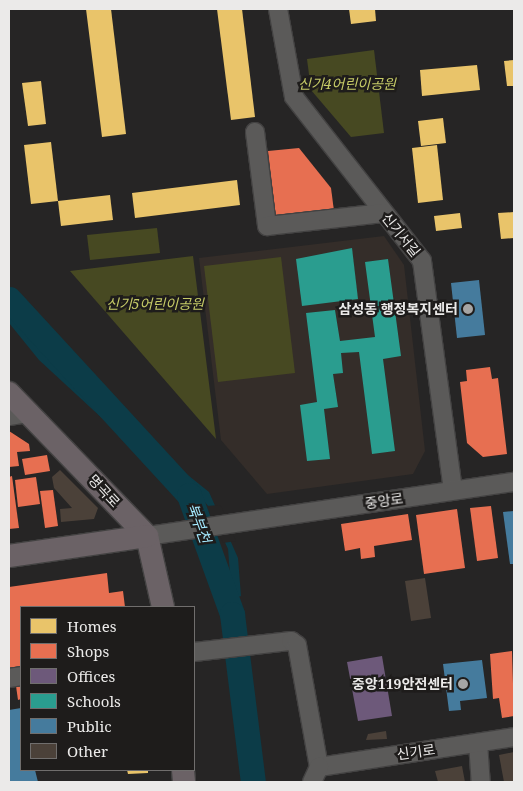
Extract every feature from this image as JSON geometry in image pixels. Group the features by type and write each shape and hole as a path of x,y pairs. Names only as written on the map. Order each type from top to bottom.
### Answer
{"main road":[{"name":"명곡로","path":"9,393 19,415 147,536"},
{"path":"9,556 147,536 164,606"}],"street":[{"name":"신기서길","path":"278,9 294,97 424,267 453,490"},
{"path":"255,132 267,226 383,213"},
{"name":"중앙로","path":"147,536 514,482"},
{"path":"195,652 291,641 300,656 315,774"},
{"name":"신기로","path":"315,774 514,737"},
{"path":"478,743 481,782"}],"shaded area":[{"path":"384,236 404,265 425,451 413,474 267,494 221,440 199,258"}],"green space":[{"name":"신기4어린이공원","path":"374,50 384,133 351,137 311,90 307,59"},
{"path":"157,228 160,253 90,260 87,235"},
{"name":"신기5어린이공원","path":"193,256 216,439 70,271"},
{"path":"281,257 295,373 218,382 204,266"}],"water":[{"path":"9,300 98,403 209,492 238,558 241,596 232,599 228,549 209,507 177,469 144,453 117,432 39,360 9,323"}],"pier":[{"path":"220,505 236,541 223,543 206,506"}],"building: Homes":[{"path":"86,9 111,9 126,134 102,137"},
{"path":"217,9 242,9 255,117 231,120"},
{"path":"349,9 375,9 376,21 351,24"},
{"path":"514,60 514,86 507,86 504,61"},
{"path":"477,65 480,90 422,96 420,70"},
{"path":"41,81 46,124 28,126 22,83"},
{"path":"443,118 446,143 421,146 418,121"},
{"path":"51,142 58,201 31,204 24,145"},
{"path":"437,145 443,200 418,203 412,148"},
{"path":"237,180 240,205 135,218 132,193"},
{"path":"110,195 113,220 61,226 58,201"},
{"path":"514,212 514,238 501,239 498,213"},
{"path":"460,213 462,228 436,231 434,216"},
{"path":"127,771 148,771 148,773 128,774"}],"building: Shops":[{"path":"299,148 331,188 334,211 276,218 268,151"},
{"path":"490,367 492,379 498,378 507,454 483,457 467,443 460,382 467,381 466,370"},
{"path":"9,431 29,444 30,451 17,452 19,466 9,467"},
{"path":"47,455 50,471 25,475 22,459"},
{"path":"12,476 19,528 9,529 9,477"},
{"path":"36,477 40,504 18,507 15,480"},
{"path":"53,490 58,526 45,528 40,491"},
{"path":"491,506 498,558 477,561 470,508"},
{"path":"457,509 465,568 424,574 416,515"},
{"path":"408,514 412,540 374,546 375,557 361,559 360,548 345,551 341,524"},
{"path":"107,573 109,593 123,591 125,606 20,606 20,670 9,672 9,587"},
{"path":"512,651 514,716 502,718 499,698 493,699 490,654"},
{"path":"20,685 20,699 18,700 16,686"}],"building: Offices":[{"path":"382,656 392,716 358,721 347,662"}],"building: Schools":[{"path":"352,248 358,299 302,306 296,259"},
{"path":"388,259 401,356 383,359 395,451 372,454 359,352 341,353 343,373 333,374 338,407 324,409 330,459 307,461 300,405 317,402 306,313 335,310 340,341 375,337 365,262"}],"building: Public":[{"name":"삼성동 행정복지센터","path":"479,280 485,335 457,338 451,283"},
{"path":"514,511 514,564 510,564 503,512"},
{"path":"482,660 487,698 460,701 461,710 449,711 443,664"},
{"path":"20,708 20,771 35,771 38,782 9,782 9,710"}],"building: Other":[{"path":"60,470 98,508 94,519 61,522 60,509 72,508 54,488 52,477"},
{"path":"425,578 431,618 411,621 405,581"},
{"path":"386,731 387,739 366,740 368,734"},
{"path":"514,752 514,782 504,782 499,755"},
{"path":"462,766 465,782 438,782 435,771"}],"waterway":[{"name":"북부천","path":"9,299 189,495 232,614 253,782"}],"place":[{"name":"삼성동 행정복지센터","path":"468,309"},
{"name":"중앙119안전센터","path":"463,684"}]}
